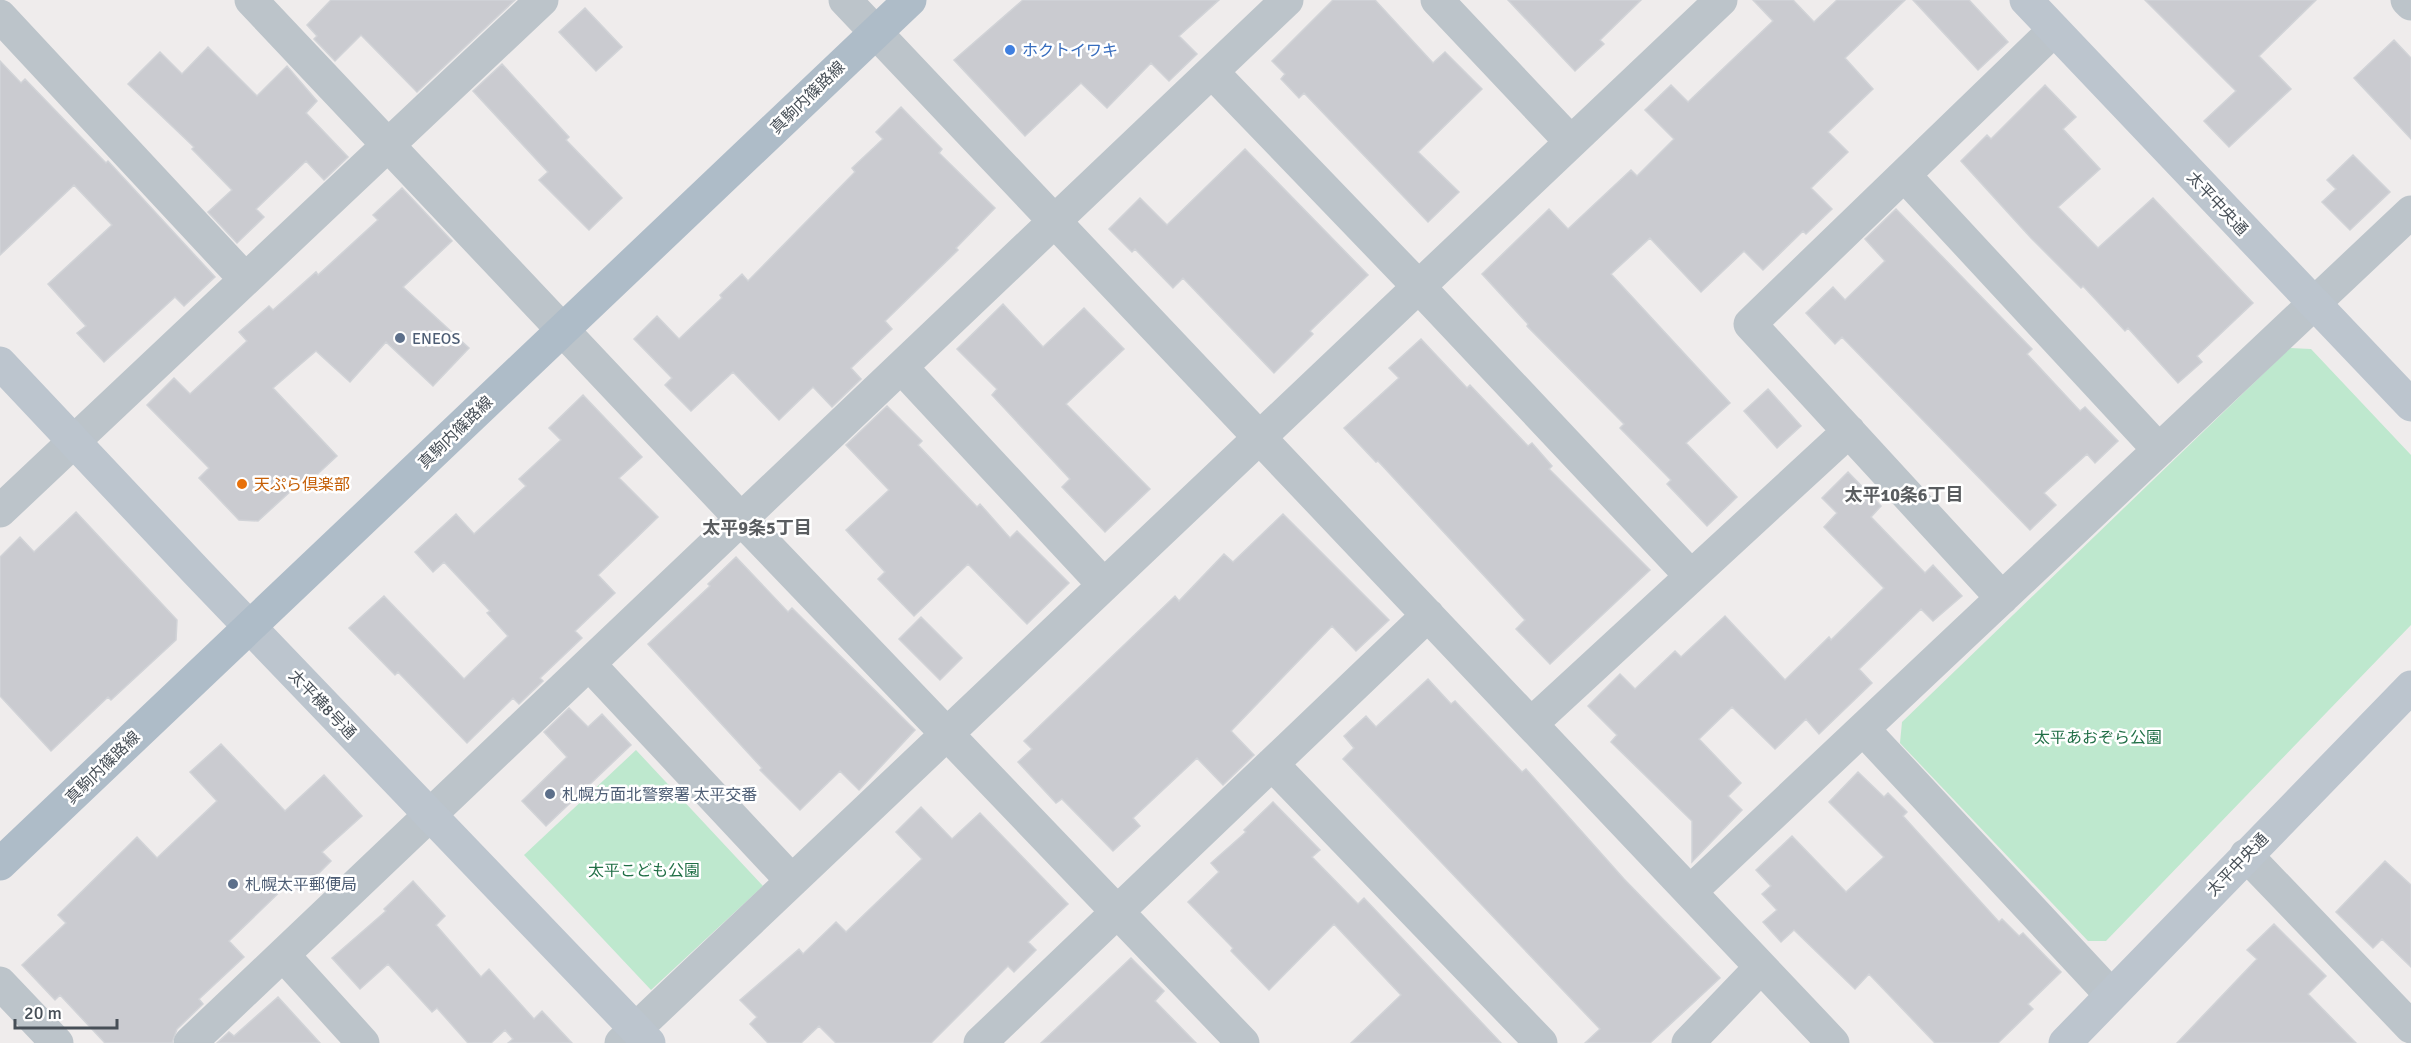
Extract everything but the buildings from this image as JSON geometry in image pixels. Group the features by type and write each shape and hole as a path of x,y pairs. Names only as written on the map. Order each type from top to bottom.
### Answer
{"main road":[{"name":"真駒内篠路線","path":"0,864 910,0"}],"street":[{"path":"251,0 741,519 1243,1043"},
{"path":"0,511 542,0"},
{"path":"845,0 1833,1043"},
{"path":"190,1043 1287,0"},
{"path":"1437,0 1571,141"},
{"path":"635,1038 792,881 1720,0"},
{"name":"太平中央通","path":"2026,0 2411,405"},
{"path":"2408,0 2411,4"},
{"path":"0,16 244,279"},
{"path":"2002,598 1750,324 2054,30"},
{"path":"1212,72 1418,286 1690,576"},
{"path":"1904,175 2159,450"},
{"path":"1690,892 2411,212"},
{"name":"太平横8号通","path":"0,363 430,814 635,1038"},
{"path":"901,367 1104,585"},
{"path":"1531,724 1849,431"},
{"path":"980,1043 1428,615"},
{"path":"589,664 792,881"},
{"name":"太平中央通","path":"2064,1043 2411,687"},
{"path":"1863,729 2111,995"},
{"path":"1272,764 1541,1043"},
{"path":"2246,855 2411,1027"},
{"path":"282,955 363,1043"},
{"path":"1688,1043 1761,967"},
{"path":"0,983 57,1043"}],"green space":[{"name":"太平あおぞら公園","path":"2290,348 2311,349 2411,455 2411,625 2106,941 2088,941 1900,743 1902,722"},
{"name":"太平こども公園","path":"636,750 763,886 651,990 524,855"}],"place":[{"name":"ホクトイワキ","path":"1010,50"},
{"name":"ENEOS","path":"400,338"},
{"name":"天ぷら倶楽部","path":"242,484"},
{"name":"札幌方面北警察署 太平交番","path":"550,794"},
{"name":"札幌太平郵便局","path":"233,884"}],"district":[{"name":"太平10条6丁目","path":"1904,495"},
{"name":"太平9条5丁目","path":"757,528"}]}
